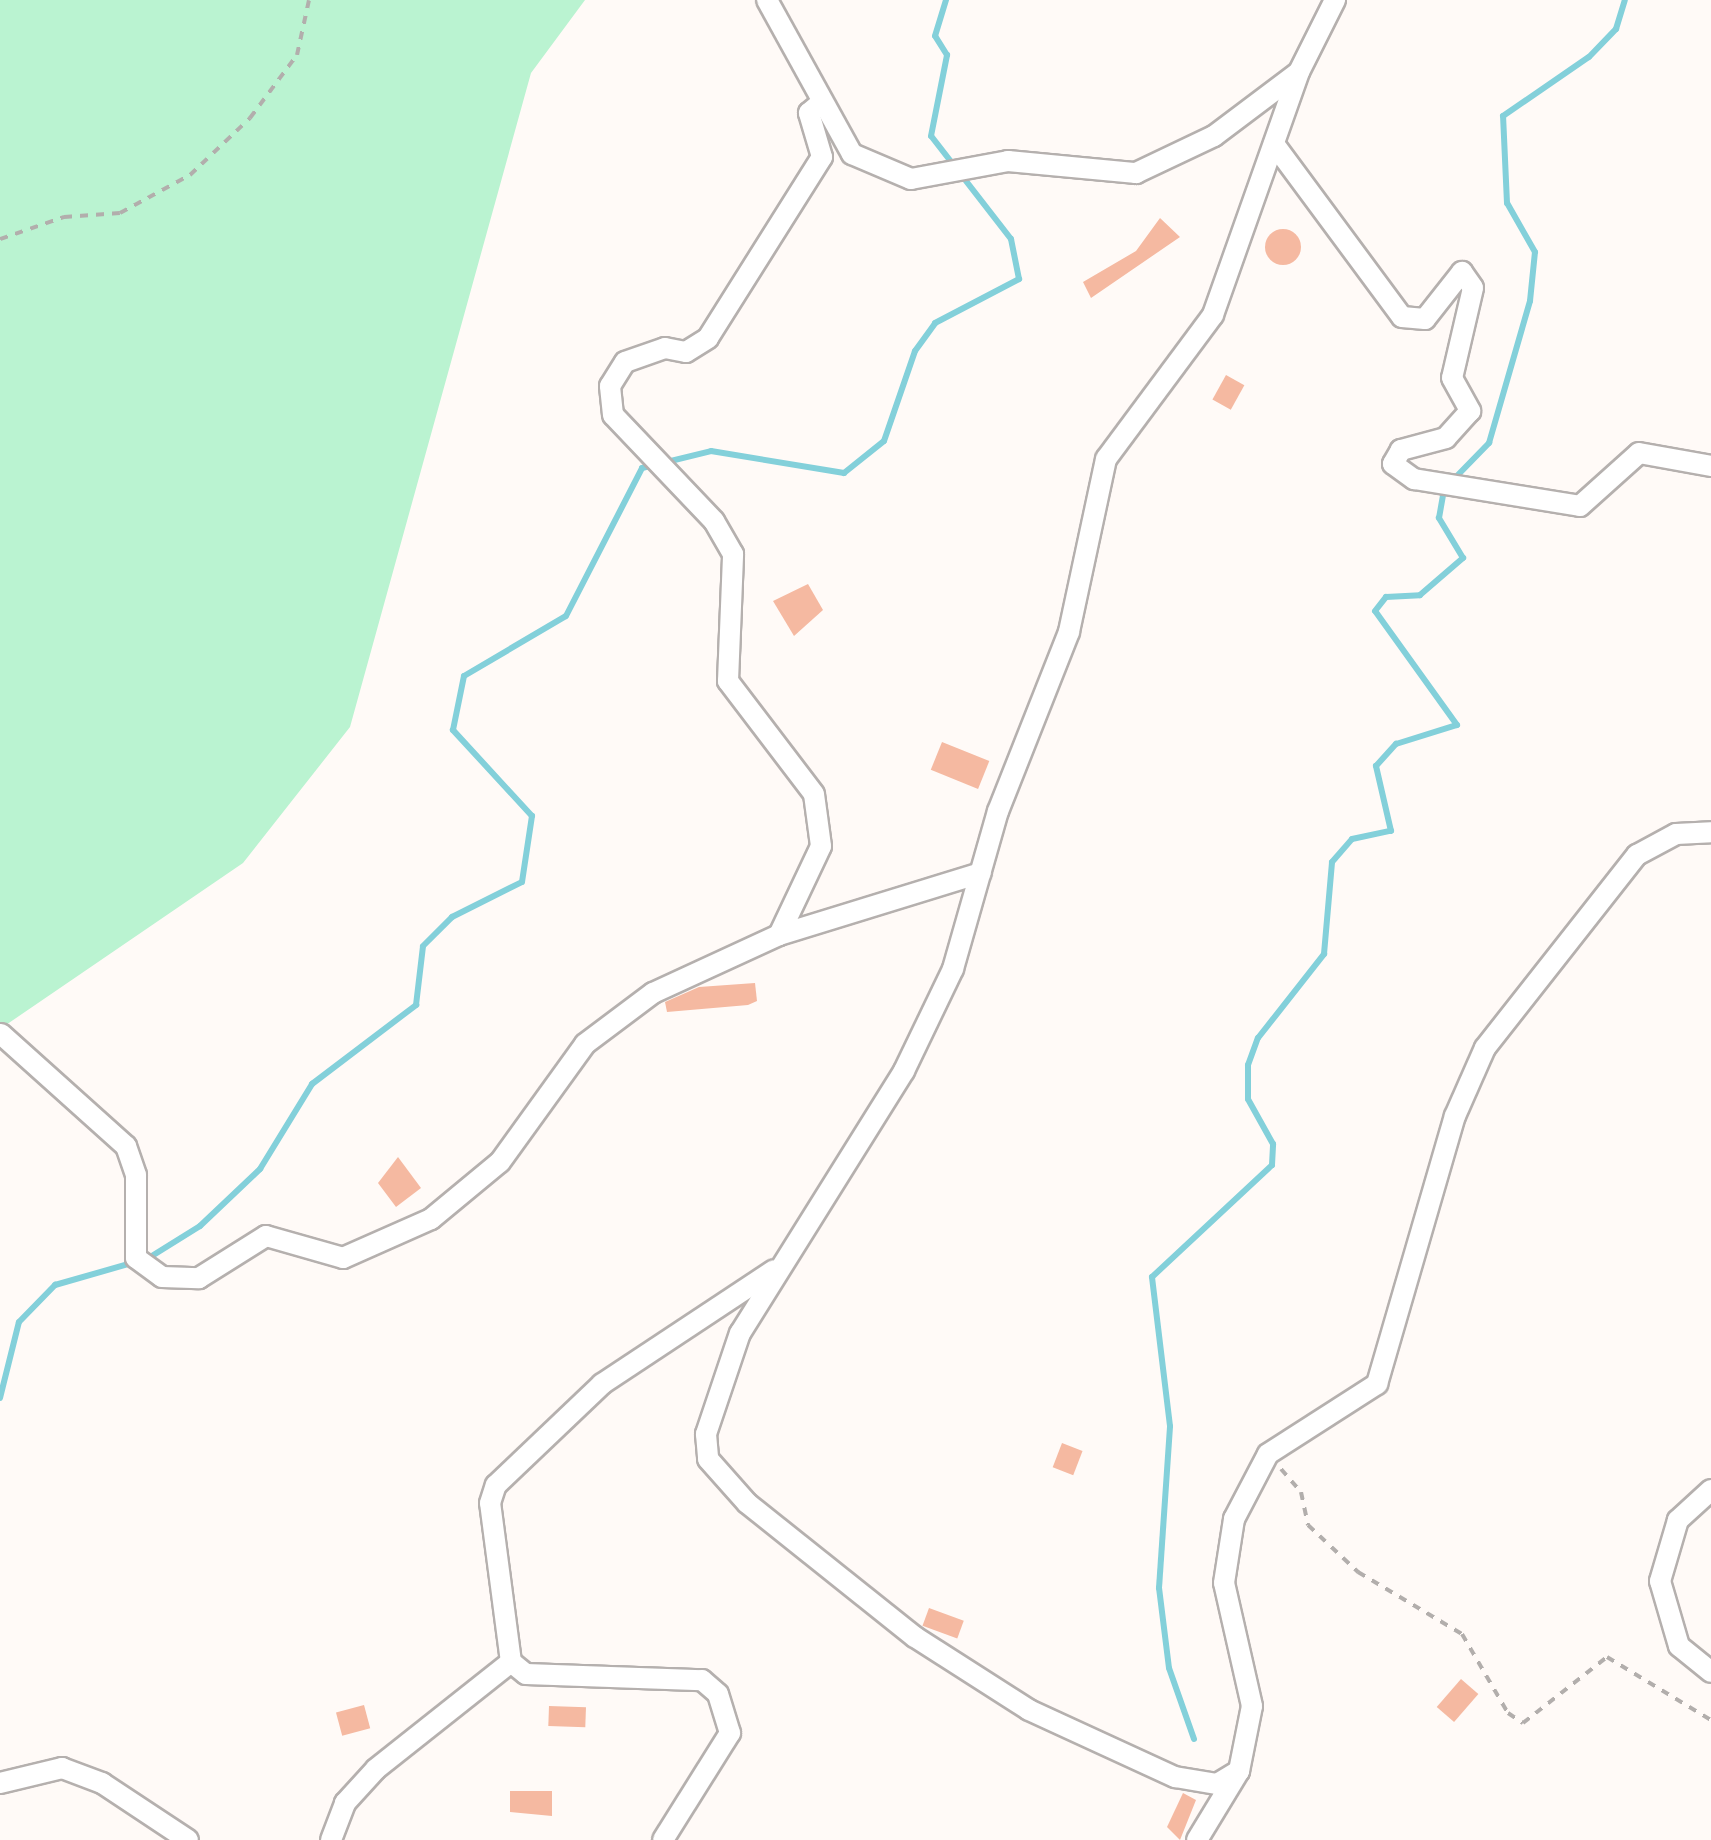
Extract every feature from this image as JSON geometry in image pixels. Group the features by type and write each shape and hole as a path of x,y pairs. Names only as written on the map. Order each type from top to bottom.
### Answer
{"street":[{"path":"767,0 852,154 911,179 1008,162 1136,173 1214,136 1299,72"},
{"path":"1240,1770 1217,1784 1175,1777 1029,1710 915,1636 746,1504 708,1459 706,1434 724,1367 780,1266 904,1071 954,970 980,874 1068,632 1106,459 1213,314 1299,72 1335,0"},
{"path":"779,935 821,846 814,794 728,682 733,554 613,415 610,386 625,362 664,348 686,352 708,338 822,156 809,113 821,103"},
{"path":"1274,144 1402,317 1425,320 1462,272 1473,288 1452,378 1470,411 1446,438 1400,450 1393,464 1414,479 1580,506 1639,453 1711,466"},
{"path":"1197,1840 1240,1770 1252,1706 1224,1583 1228,1544 1268,1454 1377,1384 1455,1116 1485,1048 1637,856 1676,834 1711,832"},
{"path":"1,1034 126,1146 136,1175 136,1258 162,1277 199,1278 251,1238 343,1258 432,1220 500,1162 586,1044 653,992 779,935 980,874"},
{"path":"664,1840 730,1733 718,1694 702,1680 526,1674 511,1662 490,1503 496,1484 602,1384 780,1266"},
{"path":"1711,1490 1678,1520 1660,1581 1679,1646 1711,1672"},
{"path":"331,1840 344,1803 376,1769 511,1662"},
{"path":"0,1783 62,1768 102,1783 188,1840"}],"path":[{"path":"0,239 64,217 120,213 190,175 250,118 297,55 309,0"},
{"path":"1268,1454 1301,1492 1308,1525 1358,1572 1462,1634 1523,1724 1607,1657 1711,1720"}],"green space":[{"path":"0,0 585,0 531,73 350,727 243,863 0,1029"}],"building":[{"path":"1160,218 1180,237 1091,298 1083,282 1136,251"},
{"path":"1283,229 1295,235 1301,247 1295,259 1283,265 1271,259 1265,247 1271,235"},
{"path":"1226,375 1244,385 1231,410 1212,399"},
{"path":"808,584 823,610 794,636 773,601"},
{"path":"942,742 989,761 978,789 931,770"},
{"path":"755,983 757,1001 748,1005 667,1012 665,1002 699,987"},
{"path":"398,1157 421,1188 396,1207 378,1183"},
{"path":"1062,1443 1083,1451 1073,1475 1053,1467"},
{"path":"929,1608 964,1621 957,1639 923,1626"},
{"path":"1461,1679 1478,1694 1454,1722 1437,1707"},
{"path":"364,1705 370,1728 342,1736 336,1713"},
{"path":"549,1706 586,1707 585,1727 548,1726"},
{"path":"510,1791 552,1791 552,1816 510,1812"},
{"path":"1183,1793 1196,1800 1180,1840 1167,1827"}],"waterway":[{"path":"147,1259 200,1226 260,1169 312,1084 416,1005 423,946 452,917 522,882 532,816 453,730 464,676 566,616 642,468 711,451 844,473 884,441 915,351 935,323 1019,279 1011,239 931,136 947,55 935,36 946,0"},
{"path":"1453,480 1489,443 1530,301 1535,252 1507,203 1503,116 1589,57 1616,29 1625,0"},
{"path":"1194,1739 1169,1668 1159,1588 1170,1426 1152,1277 1272,1165 1273,1144 1248,1099 1248,1065 1258,1038 1324,954 1332,862 1352,839 1391,831 1376,766 1396,744 1457,725 1375,611 1386,597 1420,595 1463,558 1439,518 1444,489"},
{"path":"0,1398 19,1322 55,1285 135,1262"}]}
